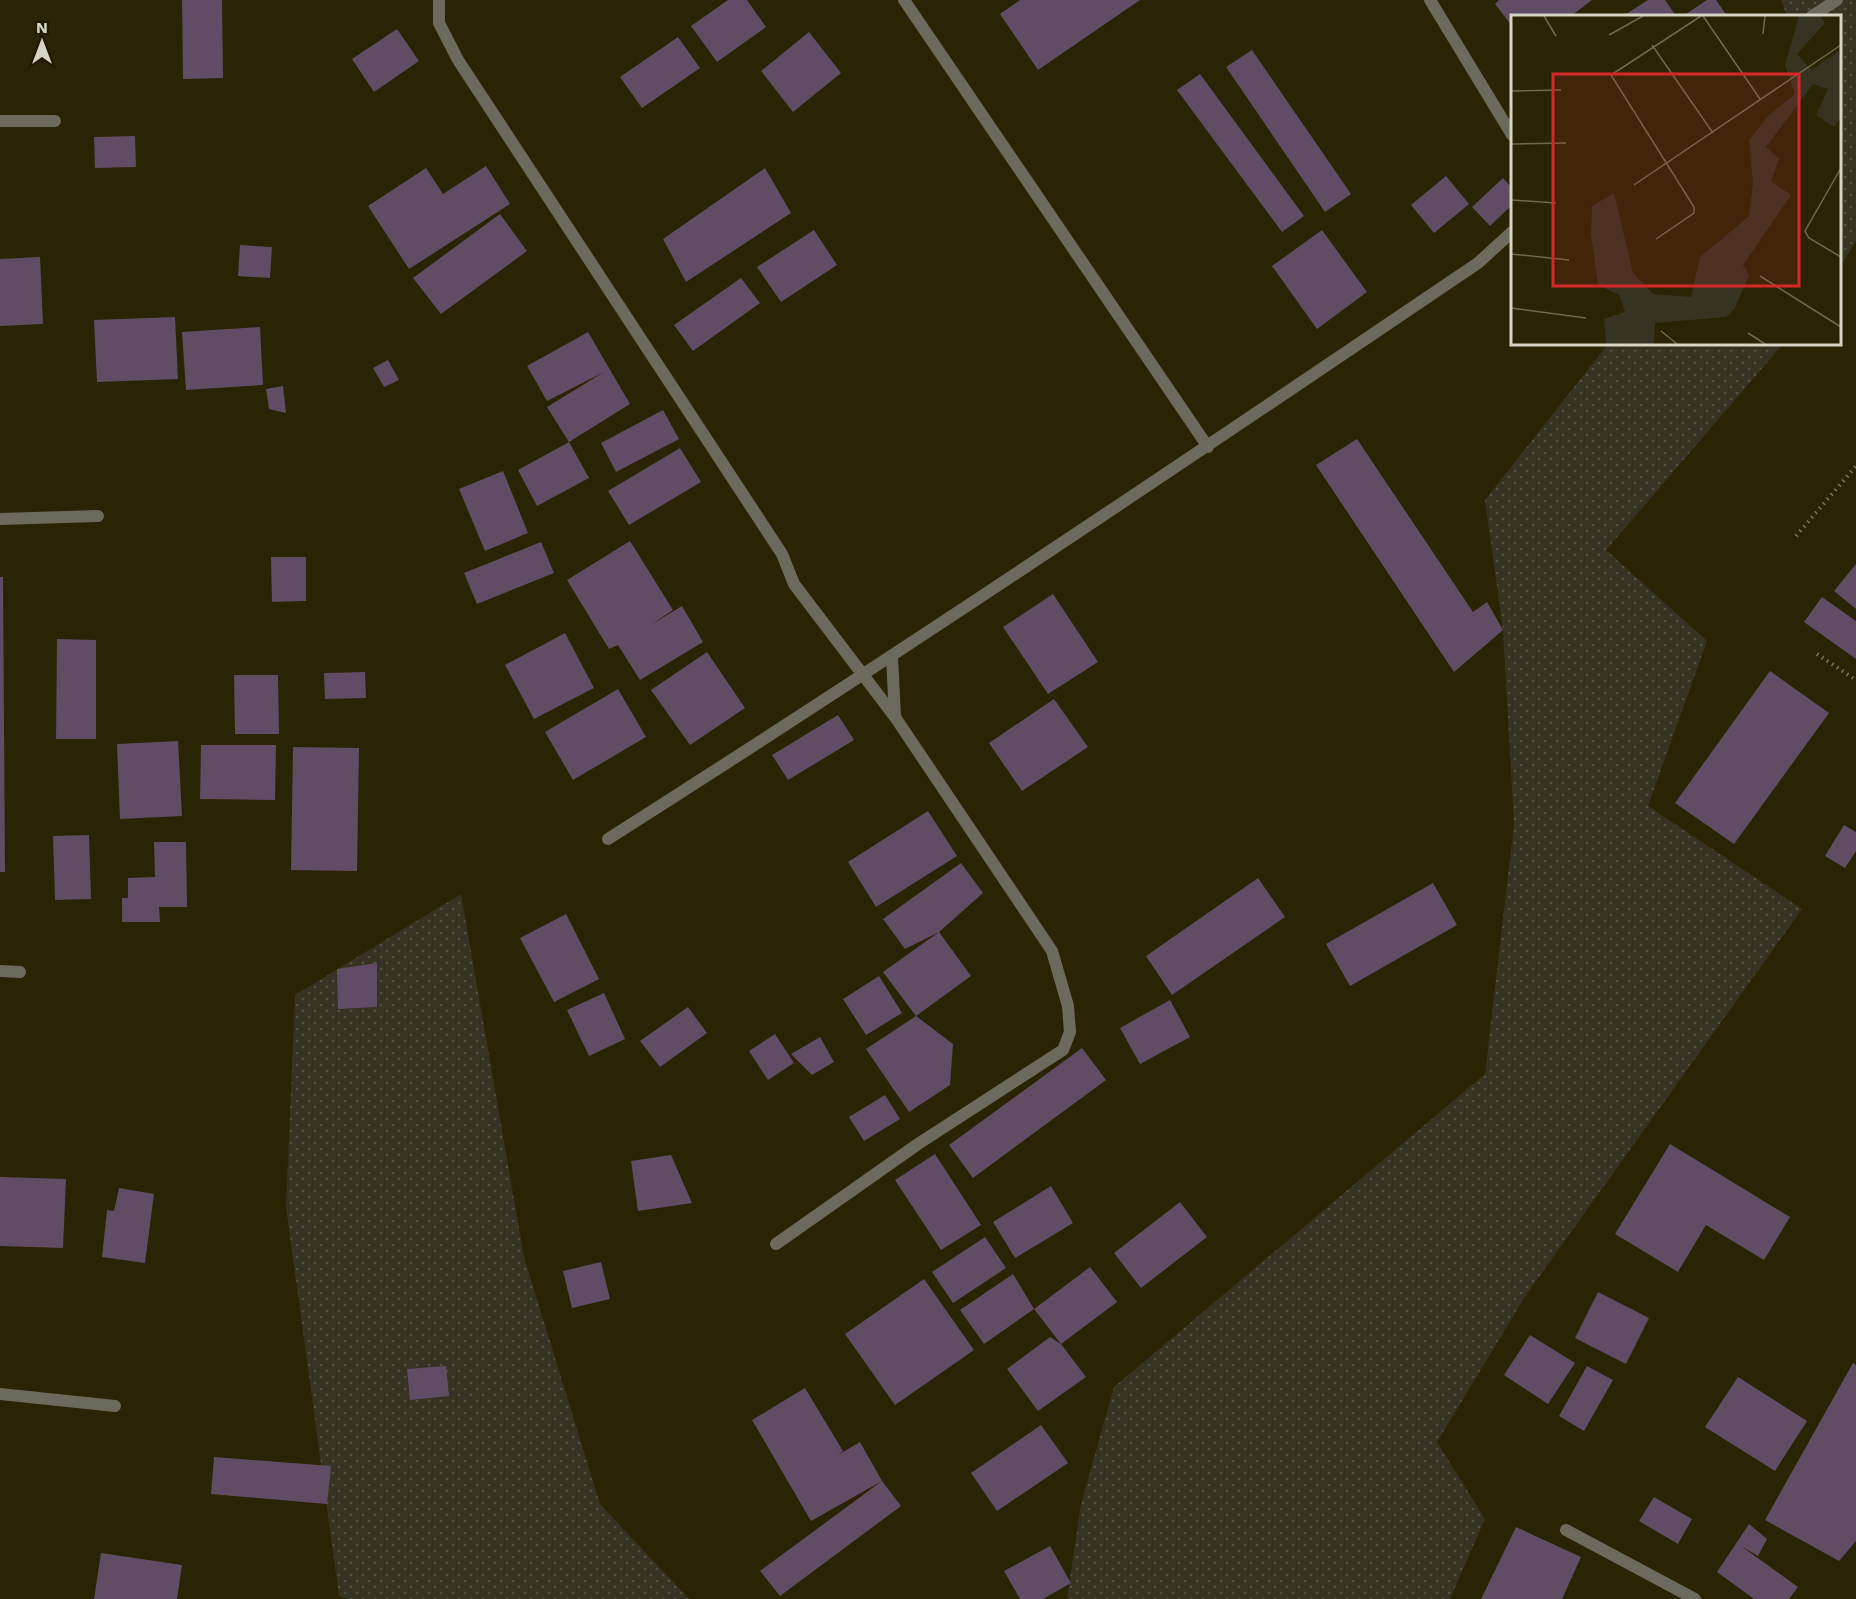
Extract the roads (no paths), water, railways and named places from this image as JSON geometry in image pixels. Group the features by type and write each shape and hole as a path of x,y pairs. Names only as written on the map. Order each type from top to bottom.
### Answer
{"street":[{"path":"439,0 440,22 458,60 782,554 794,584 862,677 895,717 1052,951 1068,1006 1070,1032 1063,1050 918,1144 776,1244"},
{"path":"904,0 1208,447"},
{"path":"1430,0 1511,133"},
{"path":"1814,15 1837,0"},
{"path":"0,121 55,121"},
{"path":"608,839 862,677 1208,447 1478,263 1511,233"},
{"path":"0,519 98,516"},
{"path":"892,657 895,717"},
{"path":"0,971 20,972"},
{"path":"0,1394 116,1406"},
{"path":"1566,1530 1695,1599"}]}
